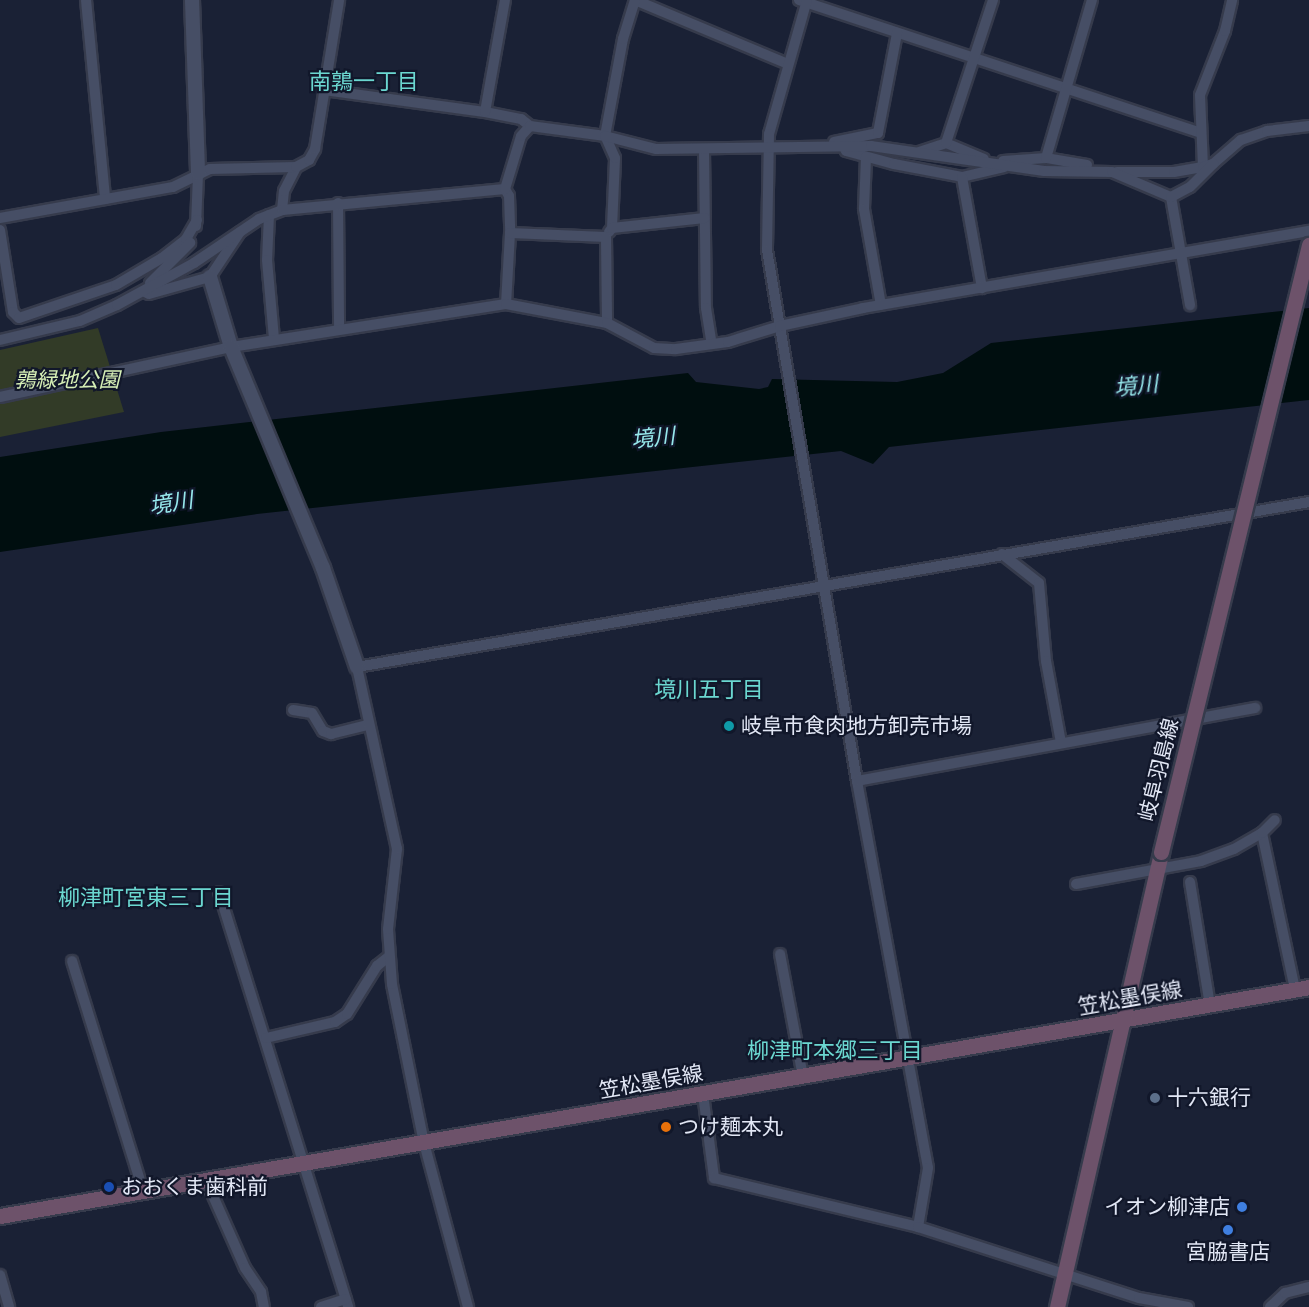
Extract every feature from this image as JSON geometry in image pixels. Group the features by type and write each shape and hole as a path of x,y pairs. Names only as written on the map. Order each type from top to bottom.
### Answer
{"main road":[{"name":"岐阜羽島線","path":"1057,1307 1156,871 1309,245"},
{"name":"笠松墨俣線","path":"0,1216 1302,988"}],"street":[{"path":"86,0 105,200"},
{"path":"143,291 194,239 197,220 198,172 192,0"},
{"path":"485,112 505,0"},
{"path":"607,323 609,232 615,158 605,136 623,39 635,0 788,64"},
{"path":"946,142 993,0"},
{"path":"1046,158 1092,0"},
{"path":"1208,165 1200,133 1200,95 1225,31 1232,0"},
{"path":"0,218 173,187 198,172 296,167 309,160 315,149 335,1"},
{"path":"918,1227 928,1168 857,781 767,249 769,134 804,1 1200,133"},
{"path":"822,146 879,133 897,33"},
{"path":"324,90 485,112 521,119 530,126 605,136 656,149 769,149 844,146 918,152 991,165 1112,172 1174,172 1208,165"},
{"path":"505,189 521,136 530,126"},
{"path":"1172,197 1190,187 1208,165 1241,140 1267,130 1309,126"},
{"path":"918,152 946,142 991,165 1046,158 1112,172 1172,197"},
{"path":"844,146 866,157 963,177 1005,166"},
{"path":"704,150 706,308 712,344"},
{"path":"866,157 864,210 881,305"},
{"path":"282,210 284,191 296,167"},
{"path":"963,177 982,288"},
{"path":"0,340 80,321 143,291 194,263 240,231 282,210 505,189"},
{"path":"505,189 510,196 506,304"},
{"path":"1172,197 1190,305"},
{"path":"338,203 339,328"},
{"path":"269,215 267,260 274,339"},
{"path":"510,233 609,232 704,218"},
{"path":"0,230 13,312 19,318 117,285 162,258 186,239 197,220"},
{"path":"143,291 149,294 210,277 240,231"},
{"path":"0,397 274,339 506,304 607,323 654,348 712,344 780,326 881,305 1309,231"},
{"path":"210,277 231,347 342,617 357,668 367,725 397,849 387,958 423,1143 468,1307"},
{"path":"357,668 825,584 1309,502"},
{"path":"1002,554 1039,583 1046,661 1061,743"},
{"path":"857,781 1255,708"},
{"path":"293,711 312,713 323,731 331,734 367,725"},
{"path":"1076,884 1202,861 1262,833 1275,820"},
{"path":"1262,833 1302,988"},
{"path":"1190,882 1210,1005"},
{"path":"219,892 267,1038 347,1303 321,1307"},
{"path":"780,954 803,1077"},
{"path":"267,1038 335,1022 347,1014 377,966 387,958"},
{"path":"72,961 142,1190"},
{"path":"703,1094 714,1178 918,1227 1066,1272 1139,1298 1188,1307"},
{"path":"206,1180 244,1268 261,1292 264,1307"},
{"path":"0,1275 3,1294 9,1307"},
{"path":"1270,1307 1286,1293 1309,1287"}],"green space":[{"name":"鶉緑地公園","path":"98,328 124,412 0,437 0,350"}],"water":[{"name":"境川","path":"1309,308 1309,400 889,447 873,464 841,451 257,514 0,552 0,457 161,432 688,373 696,382 759,389 768,387 772,379 897,382 943,373 991,343"}],"place":[{"name":"岐阜市食肉地方卸売市場","path":"729,726"},
{"name":"十六銀行","path":"1155,1098"},
{"name":"つけ麺本丸","path":"666,1127"},
{"name":"おおくま歯科前","path":"109,1187"},
{"name":"イオン柳津店","path":"1242,1207"},
{"name":"宮脇書店","path":"1228,1230"}],"district":[{"name":"南鶉一丁目","path":"364,82"},
{"name":"境川五丁目","path":"709,690"},
{"name":"柳津町宮東三丁目","path":"146,898"},
{"name":"柳津町本郷三丁目","path":"835,1051"}]}
